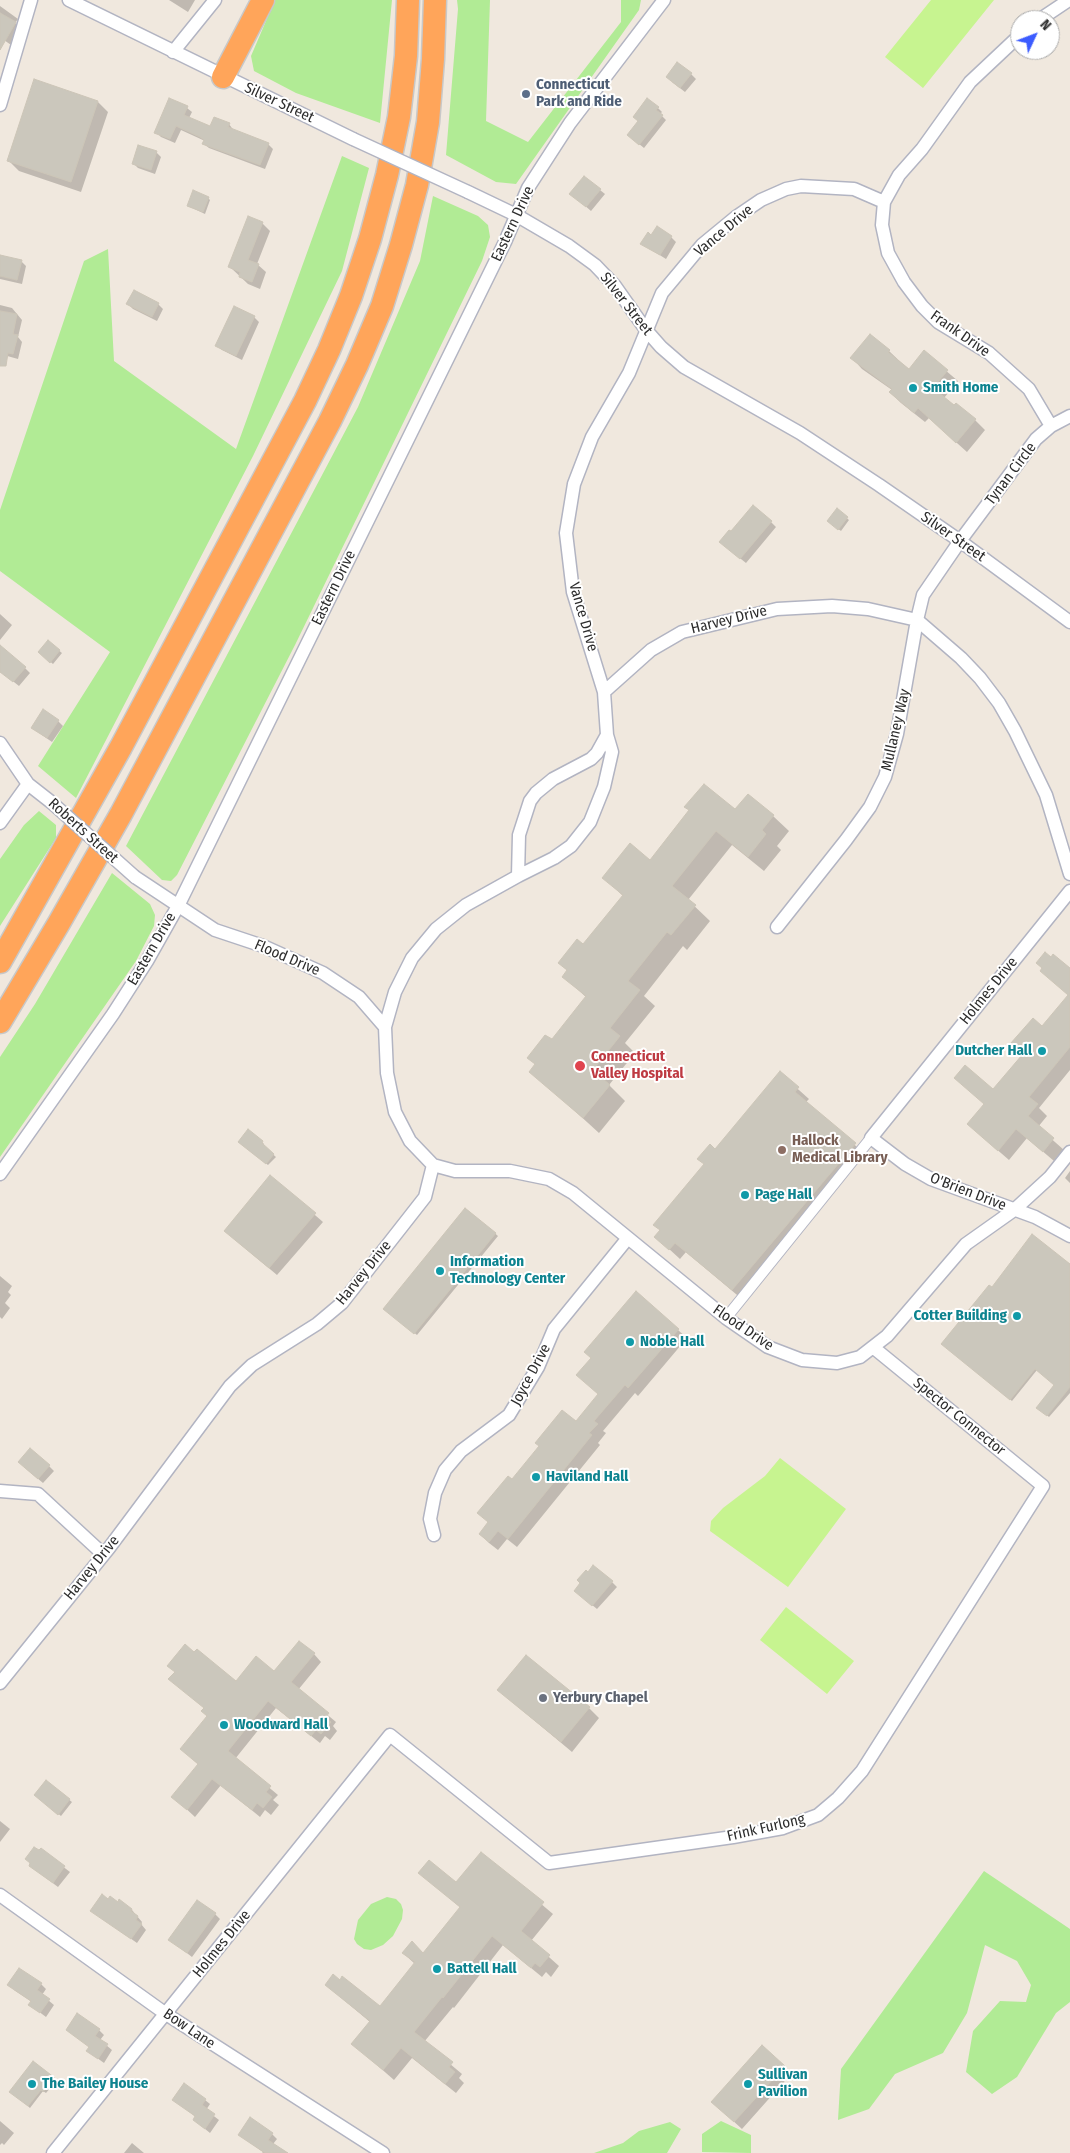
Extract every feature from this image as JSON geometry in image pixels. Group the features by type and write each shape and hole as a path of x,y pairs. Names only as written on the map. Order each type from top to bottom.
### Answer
{"highway":[{"path":"223,77 262,0"},
{"path":"0,962 121,747 305,401 329,350 351,296 370,239 387,175 398,117 406,56 408,0"},
{"path":"0,1022 59,923 142,775 325,430 357,365 382,306 402,245 417,185 428,122 435,0"}],"street":[{"path":"0,105 31,0"},
{"name":"Silver Street","path":"69,0 223,77 516,215 569,246 595,265 614,286 661,348 684,366 800,433 960,541 1070,622"},
{"path":"173,52 214,0"},
{"name":"Eastern Drive","path":"0,1174 113,1014 147,961 178,906 501,250 528,188 564,131 664,0"},
{"path":"1054,10 1070,0"},
{"path":"884,202 899,175 922,149 959,95 1010,44"},
{"name":"Vance Drive","path":"604,692 573,592 566,533 574,484 592,437 628,373 662,293 702,245 736,217 762,200 786,190 801,186 854,189 884,202"},
{"name":"Frank Drive","path":"884,202 882,225 888,253 904,282 922,306 938,322 988,353 1029,389 1051,426"},
{"name":"Tynan Circle","path":"960,541 1036,439 1051,426 1070,416"},
{"name":"Mullaney Way","path":"777,927 865,814 885,777 897,734 923,595 960,541"},
{"name":"Harvey Drive","path":"604,692 651,650 682,632 777,609 832,606 868,609 917,620"},
{"path":"917,620 961,658 980,678 999,703 1015,731 1046,795 1070,874"},
{"path":"433,1165 410,1141 395,1112 387,1073 385,1027 395,992 412,958 436,929 466,905 554,858 571,846 590,822 595,814 609,770 612,752 607,735 604,692"},
{"path":"518,876 519,835 530,802 553,779 591,759 597,753 607,735"},
{"name":"Roberts Street","path":"0,743 28,784 51,802 135,877 178,906"},
{"path":"0,823 28,784"},
{"name":"Holmes Drive","path":"871,1138 1070,891"},
{"name":"Flood Drive","path":"178,906 215,930 263,946 323,973 359,997 385,1027"},
{"path":"726,1318 871,1138"},
{"name":"O'Brien Drive","path":"871,1138 905,1164 931,1179 1050,1224 1070,1236"},
{"name":"Flood Drive","path":"433,1165 455,1171 510,1171 549,1179 573,1193 726,1318 768,1347 802,1360 837,1364 860,1358 874,1348 887,1336 966,1244 1014,1210 1050,1177 1070,1152"},
{"name":"Harvey Drive","path":"0,1682 104,1554 230,1386 252,1365 317,1324 342,1303 425,1197 433,1165"},
{"name":"Joyce Drive","path":"434,1535 430,1520 435,1493 445,1470 461,1452 509,1415 538,1367 554,1329 628,1238"},
{"name":"Spector Connector","path":"874,1348 1044,1486"},
{"name":"Frink Furlong","path":"390,1735 549,1863 734,1837 783,1828 818,1815 838,1798 862,1771 1044,1486"},
{"path":"0,1491 38,1494 104,1554"},
{"name":"Holmes Drive","path":"53,2153 390,1735"},
{"name":"Bow Lane","path":"0,1895 166,2014 384,2153"}],"green space":[{"path":"275,0 392,0 380,123 296,93 254,71 251,56"},
{"path":"457,0 490,0 486,121 528,142 621,22 621,0 641,0 639,10 516,184 496,182 446,155 458,9"},
{"path":"931,0 994,0 923,88 885,57"},
{"path":"342,156 369,168 342,271 253,456 76,798 38,766 110,652 0,571 0,510 84,261 108,249 114,361 236,449"},
{"path":"433,196 478,216 488,225 490,237 482,261 295,645 177,875 171,881 162,880 126,846 358,407 420,261"},
{"path":"39,811 56,825 56,838 0,926 0,859 24,825"},
{"path":"112,873 150,904 155,915 154,926 136,961 0,1157 0,1057 35,1004"},
{"path":"780,1458 846,1509 788,1587 710,1531 711,1521 723,1508 765,1476"},
{"path":"786,1607 854,1661 827,1694 760,1640"},
{"path":"984,1871 1070,1929 1070,2002 1056,2013 1017,2077 992,2094 966,2072 973,2031 1000,2001 1026,2002 1031,1985 1017,1961 985,1945 967,2013 943,2053 895,2074 869,2109 838,2120 841,2069"},
{"path":"387,1897 396,1899 401,1904 403,1910 402,1919 393,1936 383,1945 371,1950 364,1949 354,1939 358,1920 371,1904"},
{"path":"721,2121 751,2135 751,2153 702,2152 702,2134"},
{"path":"670,2122 681,2129 667,2153 594,2153 623,2143 639,2131"}],"building":[{"path":"0,13 16,22 0,50"},
{"path":"677,62 692,73 680,88 666,77"},
{"path":"34,79 98,101 71,182 7,161"},
{"path":"169,98 188,106 184,115 210,126 214,117 230,123 228,127 269,143 260,165 202,144 204,140 200,137 176,126 170,139 154,133"},
{"path":"647,98 659,107 656,110 663,115 639,145 627,135 638,121 633,117"},
{"path":"138,145 157,151 151,170 132,164"},
{"path":"584,176 601,189 586,207 569,194"},
{"path":"193,190 209,197 203,212 187,206"},
{"path":"248,216 263,222 248,260 259,264 252,282 239,277 240,272 228,267"},
{"path":"657,226 672,236 660,255 640,244 648,232 651,235"},
{"path":"0,255 22,260 17,280 0,276"},
{"path":"134,290 159,303 152,317 126,304"},
{"path":"234,306 255,316 236,356 215,346"},
{"path":"0,311 17,314 13,334 18,335 13,354 8,353 6,366 0,366"},
{"name":"Smith Home","path":"870,334 909,369 924,350 948,370 933,388 954,405 956,403 976,419 956,443 918,408 914,413 889,392 892,389 850,358"},
{"path":"753,505 772,521 740,559 719,542"},
{"path":"837,508 848,517 838,530 827,521"},
{"path":"48,640 60,650 50,663 38,652"},
{"path":"0,645 26,667 13,682 0,672"},
{"path":"43,709 59,720 47,738 31,728"},
{"path":"704,784 735,809 748,794 774,815 762,830 766,834 748,857 716,831 672,886 696,905 671,935 667,932 628,981 640,990 610,1028 620,1036 593,1070 610,1085 583,1118 529,1072 535,1064 527,1058 545,1035 552,1039 586,996 562,977 567,970 558,963 577,939 583,944 623,895 602,878 630,843 650,860 689,810 684,807"},
{"name":"Dutcher Hall","path":"1045,952 1051,957 1053,954 1070,968 1070,1047 1029,1097 1038,1104 1028,1116 1054,1138 1043,1152 1016,1129 998,1151 967,1124 984,1104 954,1078 965,1065 993,1089 1022,1055 1010,1044 1033,1018 1042,1026 1068,995 1040,971 1042,968 1036,963"},
{"name":"Page Hall","path":"780,1071 799,1087 795,1092 856,1143 732,1290 675,1243 669,1250 654,1237 660,1230 653,1225 704,1164 697,1159 710,1144 715,1149"},
{"path":"248,1129 263,1141 262,1143 274,1154 266,1164 238,1142"},
{"path":"270,1175 316,1213 269,1268 224,1231"},
{"name":"Information Technology Center","path":"465,1208 496,1233 414,1334 383,1309"},
{"name":"Cotter Building","path":"1032,1234 1070,1264 1070,1387 1047,1416 1036,1408 1054,1385 1035,1369 1010,1400 941,1344 989,1285 992,1287"},
{"path":"636,1291 679,1329 628,1388 625,1385 594,1421 598,1424 589,1433 592,1435 508,1539 498,1531 489,1542 479,1534 488,1522 477,1513 508,1476 512,1479 539,1446 535,1443 562,1410 576,1421 598,1394 576,1375 591,1358 584,1352"},
{"path":"30,1448 50,1465 38,1479 18,1462"},
{"path":"593,1565 613,1581 592,1606 574,1591 580,1583 577,1580 586,1570 588,1572"},
{"name":"Woodward Hall","path":"299,1641 315,1653 291,1682 329,1713 325,1718 331,1722 321,1734 316,1730 311,1736 268,1701 228,1751 271,1786 266,1792 272,1797 263,1808 257,1803 252,1810 212,1779 187,1810 171,1797 198,1764 180,1749 207,1716 201,1711 204,1708 168,1679 175,1672 167,1666 185,1644 194,1652 197,1649 236,1681 256,1656 274,1671"},
{"name":"Yerbury Chapel","path":"526,1655 590,1707 561,1742 497,1690"},
{"path":"46,1780 70,1799 58,1815 34,1795"},
{"path":"34,1847 39,1850 41,1848 65,1866 53,1883 29,1866 30,1863 25,1859"},
{"name":"Battell Hall","path":"481,1852 544,1902 521,1931 550,1955 540,1967 535,1963 531,1968 492,1936 414,2032 453,2062 449,2067 455,2072 445,2084 401,2048 383,2070 351,2044 370,2021 325,1985 333,1974 340,1980 342,1976 380,2006 415,1962 402,1953 412,1941 423,1953 460,1907 418,1873 429,1860 456,1882"},
{"path":"102,1894 108,1899 110,1896 118,1902 119,1899 138,1916 136,1920 142,1924 131,1939 90,1911"},
{"path":"197,1900 216,1913 187,1953 168,1940"},
{"path":"19,1968 42,1983 37,1990 50,1999 40,2013 28,2005 31,2001 7,1985"},
{"path":"77,2013 100,2029 95,2036 108,2044 98,2059 86,2051 89,2047 66,2030"},
{"name":"Sullivan Pavilion","path":"762,2045 785,2066 734,2122 711,2102"},
{"name":"The Bailey House","path":"33,2061 55,2078 43,2092 41,2090 28,2106 9,2092"},
{"path":"184,2083 206,2099 202,2105 215,2114 205,2129 193,2120 195,2116 172,2100"},
{"path":"250,2117 273,2133 268,2140 288,2153 265,2153 238,2135"}],"place":[{"name":"Connecticut Park and Ride","path":"526,94"},
{"name":"Smith Home","path":"913,388"},
{"name":"Dutcher Hall","path":"1042,1051"},
{"name":"Connecticut Valley Hospital","path":"580,1066"},
{"name":"Hallock Medical Library","path":"782,1150"},
{"name":"Page Hall","path":"745,1195"},
{"name":"Information Technology Center","path":"440,1271"},
{"name":"Cotter Building","path":"1017,1316"},
{"name":"Noble Hall","path":"630,1342"},
{"name":"Haviland Hall","path":"536,1477"},
{"name":"Yerbury Chapel","path":"543,1698"},
{"name":"Woodward Hall","path":"224,1725"},
{"name":"Battell Hall","path":"437,1969"},
{"name":"The Bailey House","path":"32,2084"},
{"name":"Sullivan Pavilion","path":"748,2084"}]}
